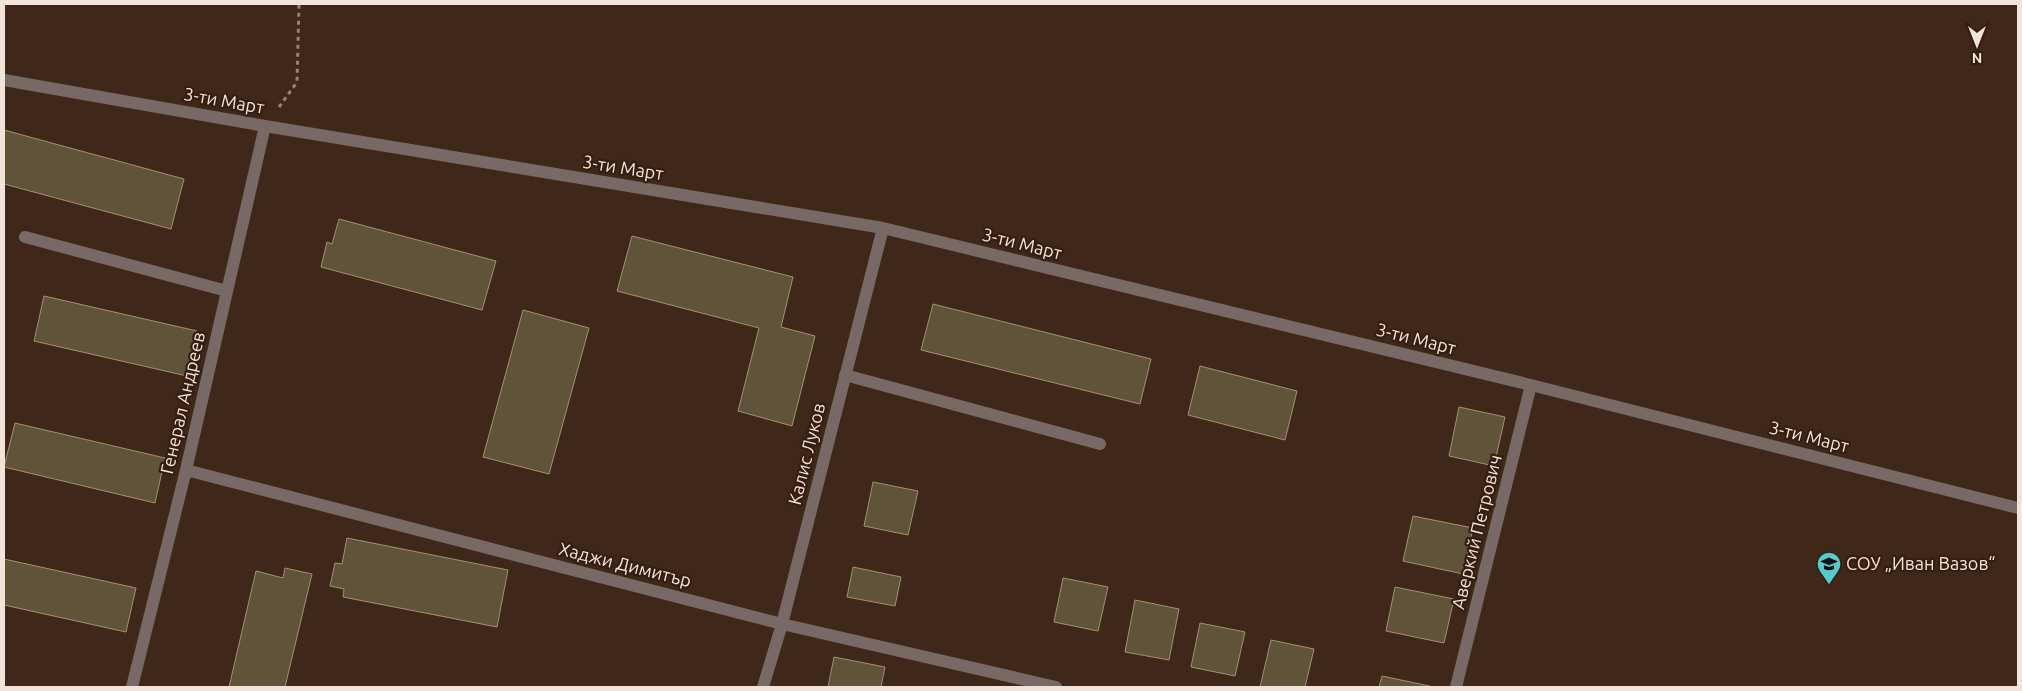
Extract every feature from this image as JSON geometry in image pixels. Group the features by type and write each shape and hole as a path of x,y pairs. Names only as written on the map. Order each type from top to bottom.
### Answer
{"street":[{"name":"3-ти Март","path":"4,80 265,126 883,228 1531,385 2018,508"},
{"name":"Генерал Андреев","path":"132,687 186,470 265,126"},
{"name":"Калис Луков","path":"763,687 782,624 883,228"},
{"path":"25,237 227,291"},
{"path":"844,375 1100,444"},
{"name":"Аверкий Петрович","path":"1456,687 1531,385"},
{"name":"Хаджи Димитър","path":"186,470 782,624 1056,687"}],"path":[{"path":"265,126 297,82 299,4"}],"building":[{"path":"4,130 184,179 171,229 4,184"},
{"path":"339,219 496,261 482,310 321,267 327,242 332,244"},
{"path":"632,236 793,277 781,327 815,336 792,426 738,411 759,328 617,291"},
{"path":"44,296 197,331 187,376 34,341"},
{"path":"933,304 1151,359 1140,404 921,350"},
{"path":"523,310 589,328 549,474 483,457"},
{"path":"1200,366 1297,391 1285,440 1188,415"},
{"path":"1459,407 1505,417 1494,466 1449,456"},
{"path":"15,423 165,458 155,503 4,467"},
{"path":"873,482 918,491 908,535 864,526"},
{"path":"1413,516 1473,528 1463,574 1403,561"},
{"path":"347,538 508,570 497,627 343,597 344,589 330,586 335,563 342,564"},
{"path":"4,559 136,588 126,632 4,605"},
{"path":"853,567 901,577 895,606 847,597"},
{"path":"285,568 312,574 285,687 229,687 256,571 283,578"},
{"path":"1063,578 1108,587 1098,631 1054,622"},
{"path":"1395,587 1454,599 1444,643 1386,631"},
{"path":"1135,600 1179,609 1169,660 1125,652"},
{"path":"1200,623 1245,632 1235,676 1191,667"},
{"path":"1271,640 1314,649 1305,687 1260,687"},
{"path":"834,657 885,667 881,687 828,687"},
{"path":"1382,676 1434,687 1379,687"}],"place":[{"name":"СОУ „Иван Вазов“","path":"1829,585"}]}
